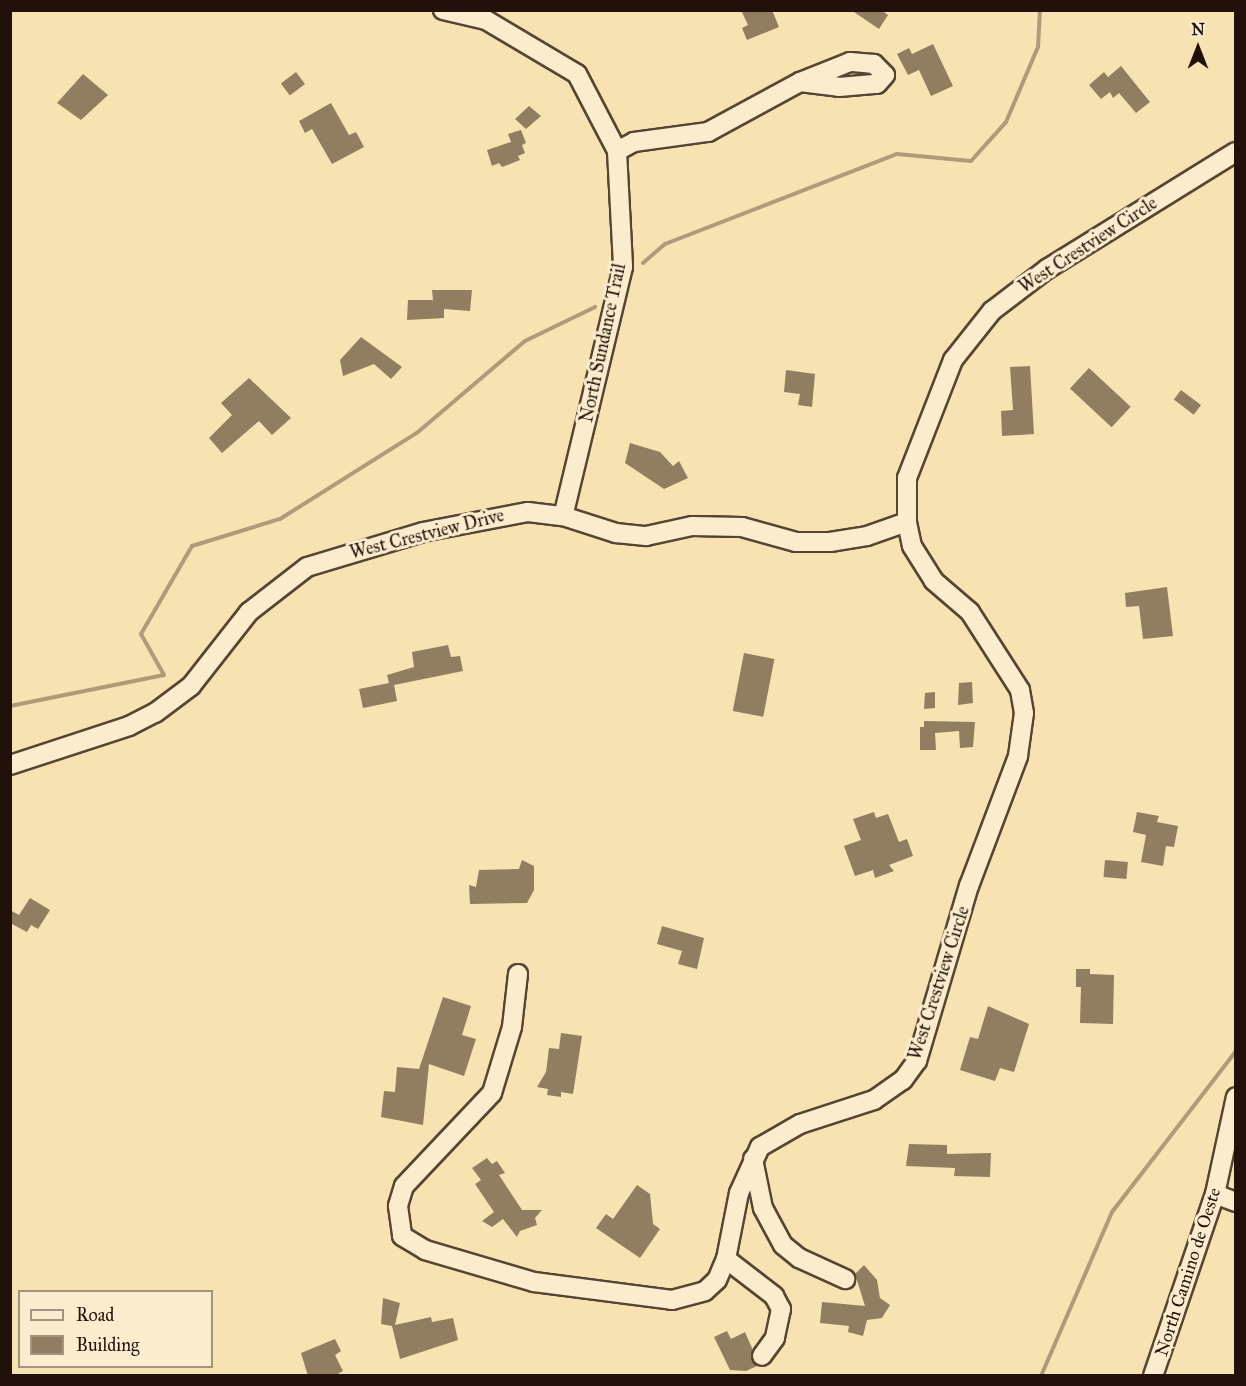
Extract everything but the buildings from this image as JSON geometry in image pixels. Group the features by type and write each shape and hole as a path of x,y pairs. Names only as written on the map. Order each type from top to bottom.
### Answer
{"street":[{"name":"North Sundance Trail","path":"443,10 486,20 577,74 618,151 623,267 563,516"},
{"path":"618,151 634,142 708,132 800,82"},
{"name":"West Crestview Circle","path":"518,975 504,1063 492,1093 478,1118 404,1186 398,1223 402,1236 412,1244 534,1282 672,1300 705,1291 717,1280 726,1259 739,1193 753,1159 775,1135 874,1100 903,1080 916,1061 969,886 1021,746 1024,713 1020,690 970,612 934,581 912,546 907,522 907,478 922,432 953,360 992,311 1047,269 1236,152"},
{"name":"West Crestview Drive","path":"10,765 129,726 155,713 191,687 249,612 307,567 423,532 502,514 528,512 563,516 616,533 646,536 692,526 742,527 796,542 867,536 907,522"},
{"name":"North Camino de Oeste","path":"1153,1376 1215,1194 1236,1097"},
{"path":"1229,1128 1236,1157"},
{"path":"753,1159 763,1208 783,1245 799,1258 845,1279"},
{"path":"1215,1194 1236,1202"},
{"path":"726,1259 768,1292 781,1309 775,1338 762,1356"}],"waterway":[{"path":"643,263 665,244 897,154 971,161 1006,122 1038,47 1040,10"},
{"path":"10,706 164,675 141,634 192,546 280,519 418,432 525,341 595,307"},
{"path":"1041,1376 1112,1212 1236,1051"}]}
